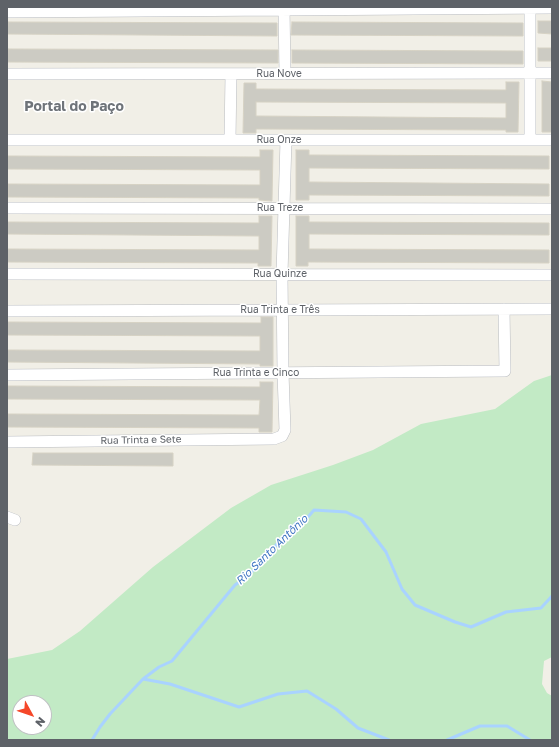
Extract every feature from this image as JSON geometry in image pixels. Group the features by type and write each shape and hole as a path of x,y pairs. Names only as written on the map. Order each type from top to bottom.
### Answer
{"street":[{"path":"530,8 530,140"},
{"path":"7,12 552,8"},
{"path":"284,9 285,74"},
{"name":"Rua Nove","path":"7,74 552,73"},
{"path":"230,140 231,74"},
{"name":"Rua Onze","path":"7,140 552,140"},
{"path":"283,373 282,274 286,140"},
{"name":"Rua Treze","path":"7,208 552,208"},
{"name":"Rua Quinze","path":"7,274 552,274"},
{"name":"Rua Trinta e Cinco","path":"7,375 505,371 504,309"},
{"name":"Rua Trinta e Três","path":"7,311 552,309"},
{"name":"Rua Trinta e Sete","path":"7,442 274,439 282,436 285,430 283,373"}],"green space":[{"path":"552,375 552,657 544,661 542,684 547,693 552,696 552,740 7,740 7,659 52,650 80,631 153,567 231,508 271,485 333,465 373,450 421,424 495,409 534,381"}],"building":[{"path":"538,21 552,21 552,34 538,33"},
{"path":"8,22 277,23 277,36 7,34"},
{"path":"292,22 523,23 523,36 291,35"},
{"path":"538,48 552,48 552,61 538,61"},
{"path":"8,49 278,50 278,63 7,62"},
{"path":"292,50 523,51 523,64 292,63"},
{"path":"542,81 552,82 552,132 542,132"},
{"path":"506,82 519,82 518,132 506,132 506,130 256,129 256,133 243,133 244,83 256,83 256,89 506,90","holes":["256,102 506,103 506,118 256,116"]},
{"path":"260,150 273,150 272,201 259,200 259,198 8,197 8,184 260,185 260,170 7,169 8,156 260,157"},
{"path":"296,150 309,150 309,155 549,156 549,169 309,168 309,182 549,184 549,196 309,195 309,200 296,200"},
{"path":"259,216 272,216 271,266 258,266 258,263 7,262 7,249 259,250 259,236 7,234 7,222 259,223"},
{"path":"296,216 309,216 309,222 549,223 549,235 309,234 309,249 549,250 549,263 308,262 308,266 296,266"},
{"path":"261,317 273,317 273,366 260,366 260,364 7,362 7,350 260,351 260,336 7,335 7,322 261,323"},
{"path":"260,382 273,382 272,432 259,432 259,428 7,427 8,414 259,415 260,400 7,399 8,386 260,387"},
{"path":"33,453 173,453 173,466 32,465"}],"waterway":[{"name":"Rio Santo Antônio","path":"92,740 110,714 143,679 159,667 172,661 235,585 248,576 296,523 308,517 314,510 346,512 361,519 386,552 402,589 415,605 455,622 471,627 506,612 541,608 552,596"},
{"path":"143,679 170,684 239,707 278,694 307,691 336,709 358,728 389,740"},
{"path":"447,740 480,726 507,726 530,740"}],"district":[{"name":"Portal do Paço","path":"74,107"}]}
